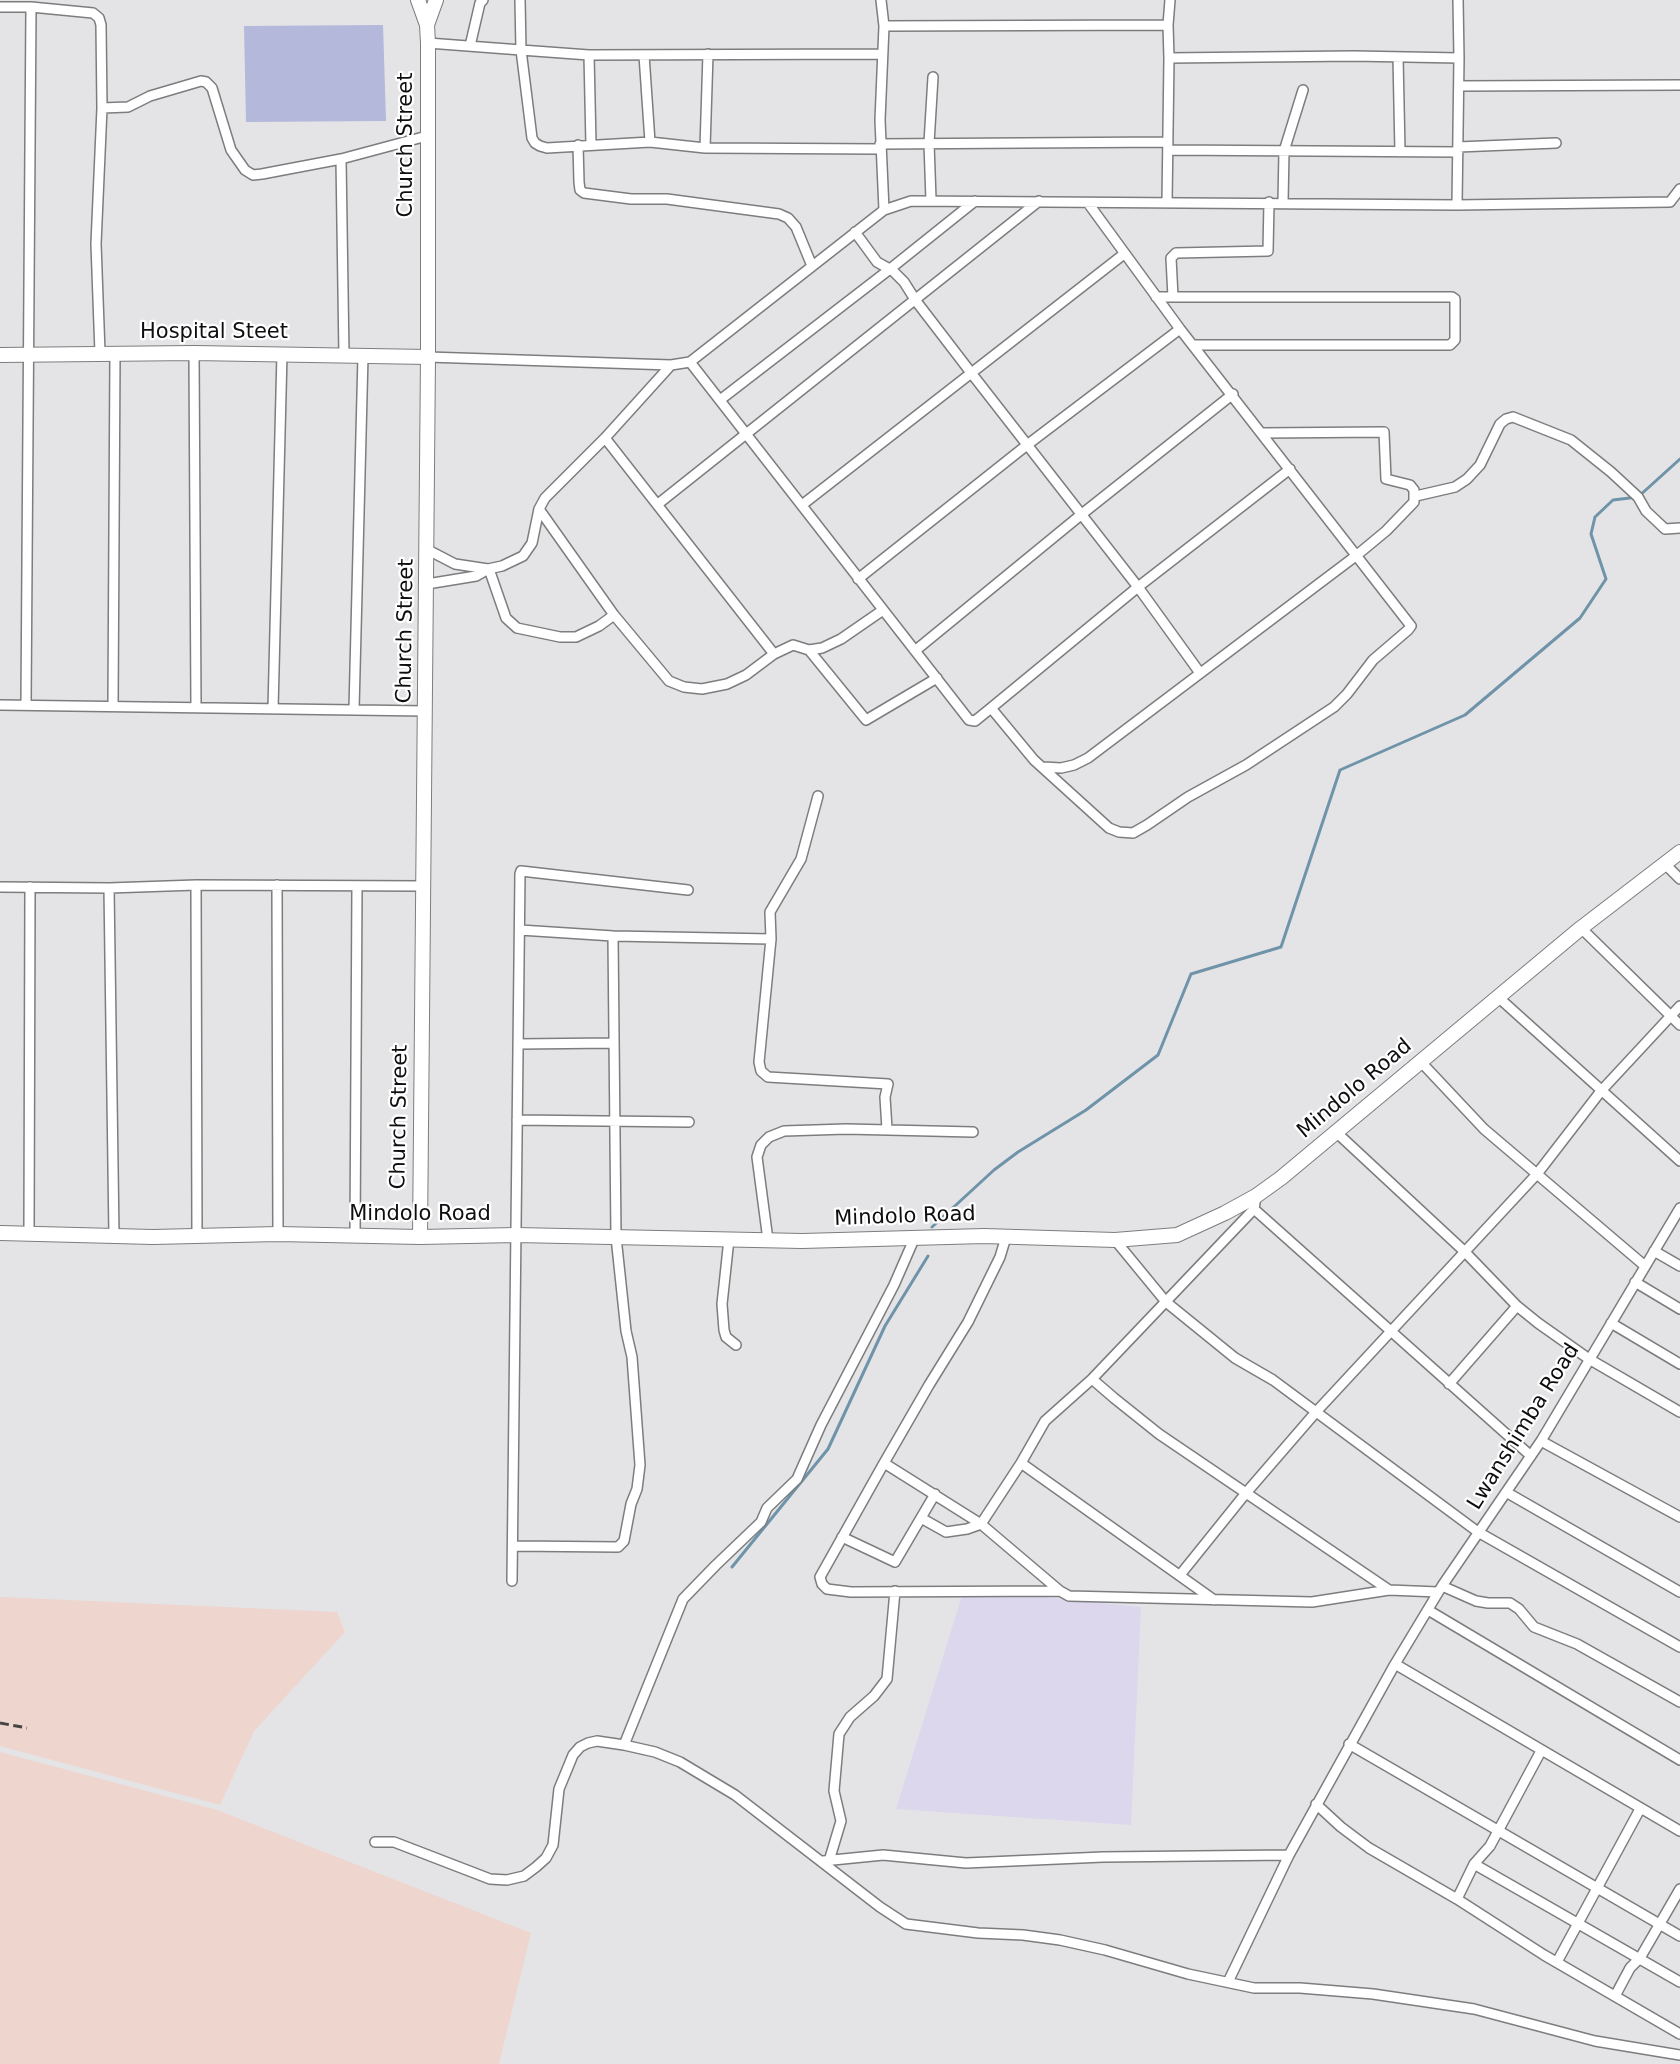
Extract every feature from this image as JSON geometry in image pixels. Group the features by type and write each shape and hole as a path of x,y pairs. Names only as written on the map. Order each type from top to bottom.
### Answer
{"street":[{"path":"418,0 427,25"},
{"path":"427,25 436,0"},
{"path":"470,46 480,3 483,0"},
{"path":"520,0 521,50 532,138 535,143 548,148 650,142 705,148 880,146 929,143 1400,152 1556,143"},
{"path":"881,0 884,26 880,146 884,210"},
{"path":"1167,203 1170,0"},
{"path":"1457,205 1458,0"},
{"path":"0,7 31,7 93,13 99,18 102,108 96,244 100,353"},
{"path":"26,705 31,7"},
{"name":"Church Street","path":"420,1237 428,550 427,25"},
{"path":"884,26 1168,25"},
{"path":"428,44 589,55 882,54"},
{"path":"705,148 708,54"},
{"path":"589,55 591,145"},
{"path":"645,55 650,142"},
{"path":"1398,57 1400,152"},
{"path":"1169,58 1459,58"},
{"path":"930,201 929,143 933,77"},
{"path":"102,108 128,107 150,96 201,81 206,82 212,88 231,150 245,170 253,175 340,159 428,136"},
{"path":"1458,86 1680,85"},
{"path":"1283,202 1284,151 1303,90"},
{"path":"578,145 579,182 580,190 584,193 631,199 667,200 779,214 788,218 796,227 812,266"},
{"path":"340,159 344,356"},
{"path":"428,357 671,364 690,362 884,210 911,201 1457,205 1670,202 1680,189"},
{"path":"720,400 975,201"},
{"path":"658,504 1040,201"},
{"path":"1173,297 1171,258 1176,253 1268,251 1269,202"},
{"path":"991,708 1034,760 1109,828 1119,832 1133,833 1188,797 1246,765 1341,700 1373,660 1411,626 1233,394 1180,329 1088,203"},
{"path":"855,232 877,262 890,269 904,282 972,374 1138,586 1200,673"},
{"path":"802,505 1124,254"},
{"path":"1156,297 1452,297 1455,299 1455,340 1450,345 1193,345"},
{"path":"858,579 1027,445 1180,329"},
{"path":"113,706 115,353"},
{"path":"194,353 196,707"},
{"name":"Hospital Steet","path":"0,355 194,353 428,357"},
{"path":"273,709 282,354"},
{"path":"354,709 363,356"},
{"path":"690,362 858,579 972,721 991,708 1138,586 1290,469"},
{"path":"427,584 477,576 523,556 529,550 539,509 545,498 605,438 671,364"},
{"path":"916,650 1233,394"},
{"path":"1416,496 1455,487 1467,479 1480,465 1500,424 1513,417 1571,440 1638,497 1646,511 1665,529 1680,528"},
{"path":"1043,767 1061,768 1088,758 1356,555 1410,509 1416,496 1410,485 1386,480 1384,432 1262,433"},
{"path":"605,438 774,654"},
{"path":"539,509 614,615 669,681 684,687 702,688 727,684 746,675 774,654 793,645 809,650 822,648 841,639 883,610"},
{"path":"428,550 455,564 489,569"},
{"path":"489,569 506,618 517,628 560,638 576,637 599,626 614,615"},
{"path":"809,650 866,720 937,678"},
{"path":"0,705 426,711"},
{"path":"818,796 801,860 770,912 771,939 759,1062 761,1071 768,1077 888,1084 885,1097 887,1129"},
{"name":"Mindolo Road","path":"0,1233 114,1236 516,1235 836,1241 915,1237 1115,1240 1177,1235 1255,1202 1581,928 1680,852"},
{"path":"1665,864 1680,879"},
{"path":"512,1581 521,871 688,890"},
{"path":"196,885 197,1236"},
{"path":"277,885 278,1234"},
{"path":"355,1236 357,886"},
{"path":"0,887 423,886"},
{"path":"29,1233 30,887"},
{"path":"109,888 114,1236"},
{"path":"1581,928 1680,1025"},
{"path":"520,930 613,936 771,939"},
{"path":"513,1546 618,1547 624,1541 631,1504 637,1489 640,1465 632,1358 616,1237 613,936"},
{"path":"1498,997 1680,1161"},
{"path":"1180,1575 1246,1493 1316,1412 1537,1174 1600,1091 1680,1006"},
{"path":"518,1044 613,1043"},
{"path":"1421,1062 1466,1112 1645,1266"},
{"path":"517,1120 689,1122"},
{"path":"768,1240 756,1157 761,1145 769,1137 784,1131 887,1129 974,1132"},
{"path":"1336,1132 1464,1251 1517,1306 1589,1359 1680,1412"},
{"path":"921,1518 946,1532 981,1524 1045,1421 1092,1378 1166,1302 1255,1202 1384,1326 1531,1456"},
{"name":"Lwanshimba Road","path":"1228,1982 1288,1855 1395,1664 1440,1589 1541,1441 1680,1208"},
{"path":"624,1745 683,1599 760,1522 767,1508 797,1479 821,1425 894,1285 915,1237"},
{"path":"1006,1237 1000,1257 968,1322 928,1384 820,1577 822,1584 827,1588 851,1592 1060,1591 1077,1597 1312,1602 1389,1590 1440,1589 1476,1601 1510,1603 1534,1627 1577,1644 1680,1702"},
{"path":"729,1239 722,1304 726,1337 736,1346"},
{"path":"1115,1240 1166,1302 1235,1358 1273,1380 1478,1532 1680,1647"},
{"path":"1654,1251 1680,1266"},
{"path":"1635,1282 1680,1308"},
{"path":"1449,1384 1517,1306"},
{"path":"1611,1323 1680,1364"},
{"path":"1092,1378 1159,1434 1389,1590"},
{"path":"1541,1441 1680,1516"},
{"path":"884,1463 981,1524 1060,1591"},
{"path":"1021,1463 1214,1600"},
{"path":"1506,1492 1680,1592"},
{"path":"842,1537 895,1562 935,1494"},
{"path":"826,1861 842,1821 834,1791 839,1734 850,1717 874,1696 887,1679 895,1591"},
{"path":"1428,1610 1680,1760"},
{"path":"1395,1664 1680,1831"},
{"path":"375,1842 394,1842 490,1879 507,1880 524,1876 546,1858 553,1845 559,1789 573,1755 580,1747 588,1743 624,1745 654,1752 680,1762 735,1795 826,1861 880,1906 906,1924 1060,1940 1254,1988 1300,1988 1373,1994 1474,2009 1595,2041 1680,2055"},
{"path":"1349,1744 1680,1936"},
{"path":"1457,1899 1474,1864 1490,1846 1541,1751"},
{"path":"1316,1804 1357,1840 1680,2034"},
{"path":"1557,1962 1640,1809"},
{"path":"826,1861 883,1855 966,1863 1115,1857 1288,1855"},
{"path":"1474,1864 1680,1982"},
{"path":"1615,1996 1680,1889"}],"shaded area":[{"path":"383,25 386,121 246,122 244,26"},
{"path":"964,1589 1141,1607 1131,1825 896,1809"},
{"path":"0,1597 337,1612 345,1632 254,1731 220,1805 0,1746"},
{"path":"0,1752 217,1810 531,1933 499,2064 0,2064"}],"waterway":[{"path":"932,1227 994,1170 1018,1152 1086,1110 1158,1055 1191,974 1281,947 1340,770 1465,715 1580,618 1606,579 1591,534 1595,517 1613,500 1638,497 1680,459"},
{"path":"732,1567 828,1449 885,1326 928,1256"}],"railway":[{"path":"0,1723 27,1728"}]}
